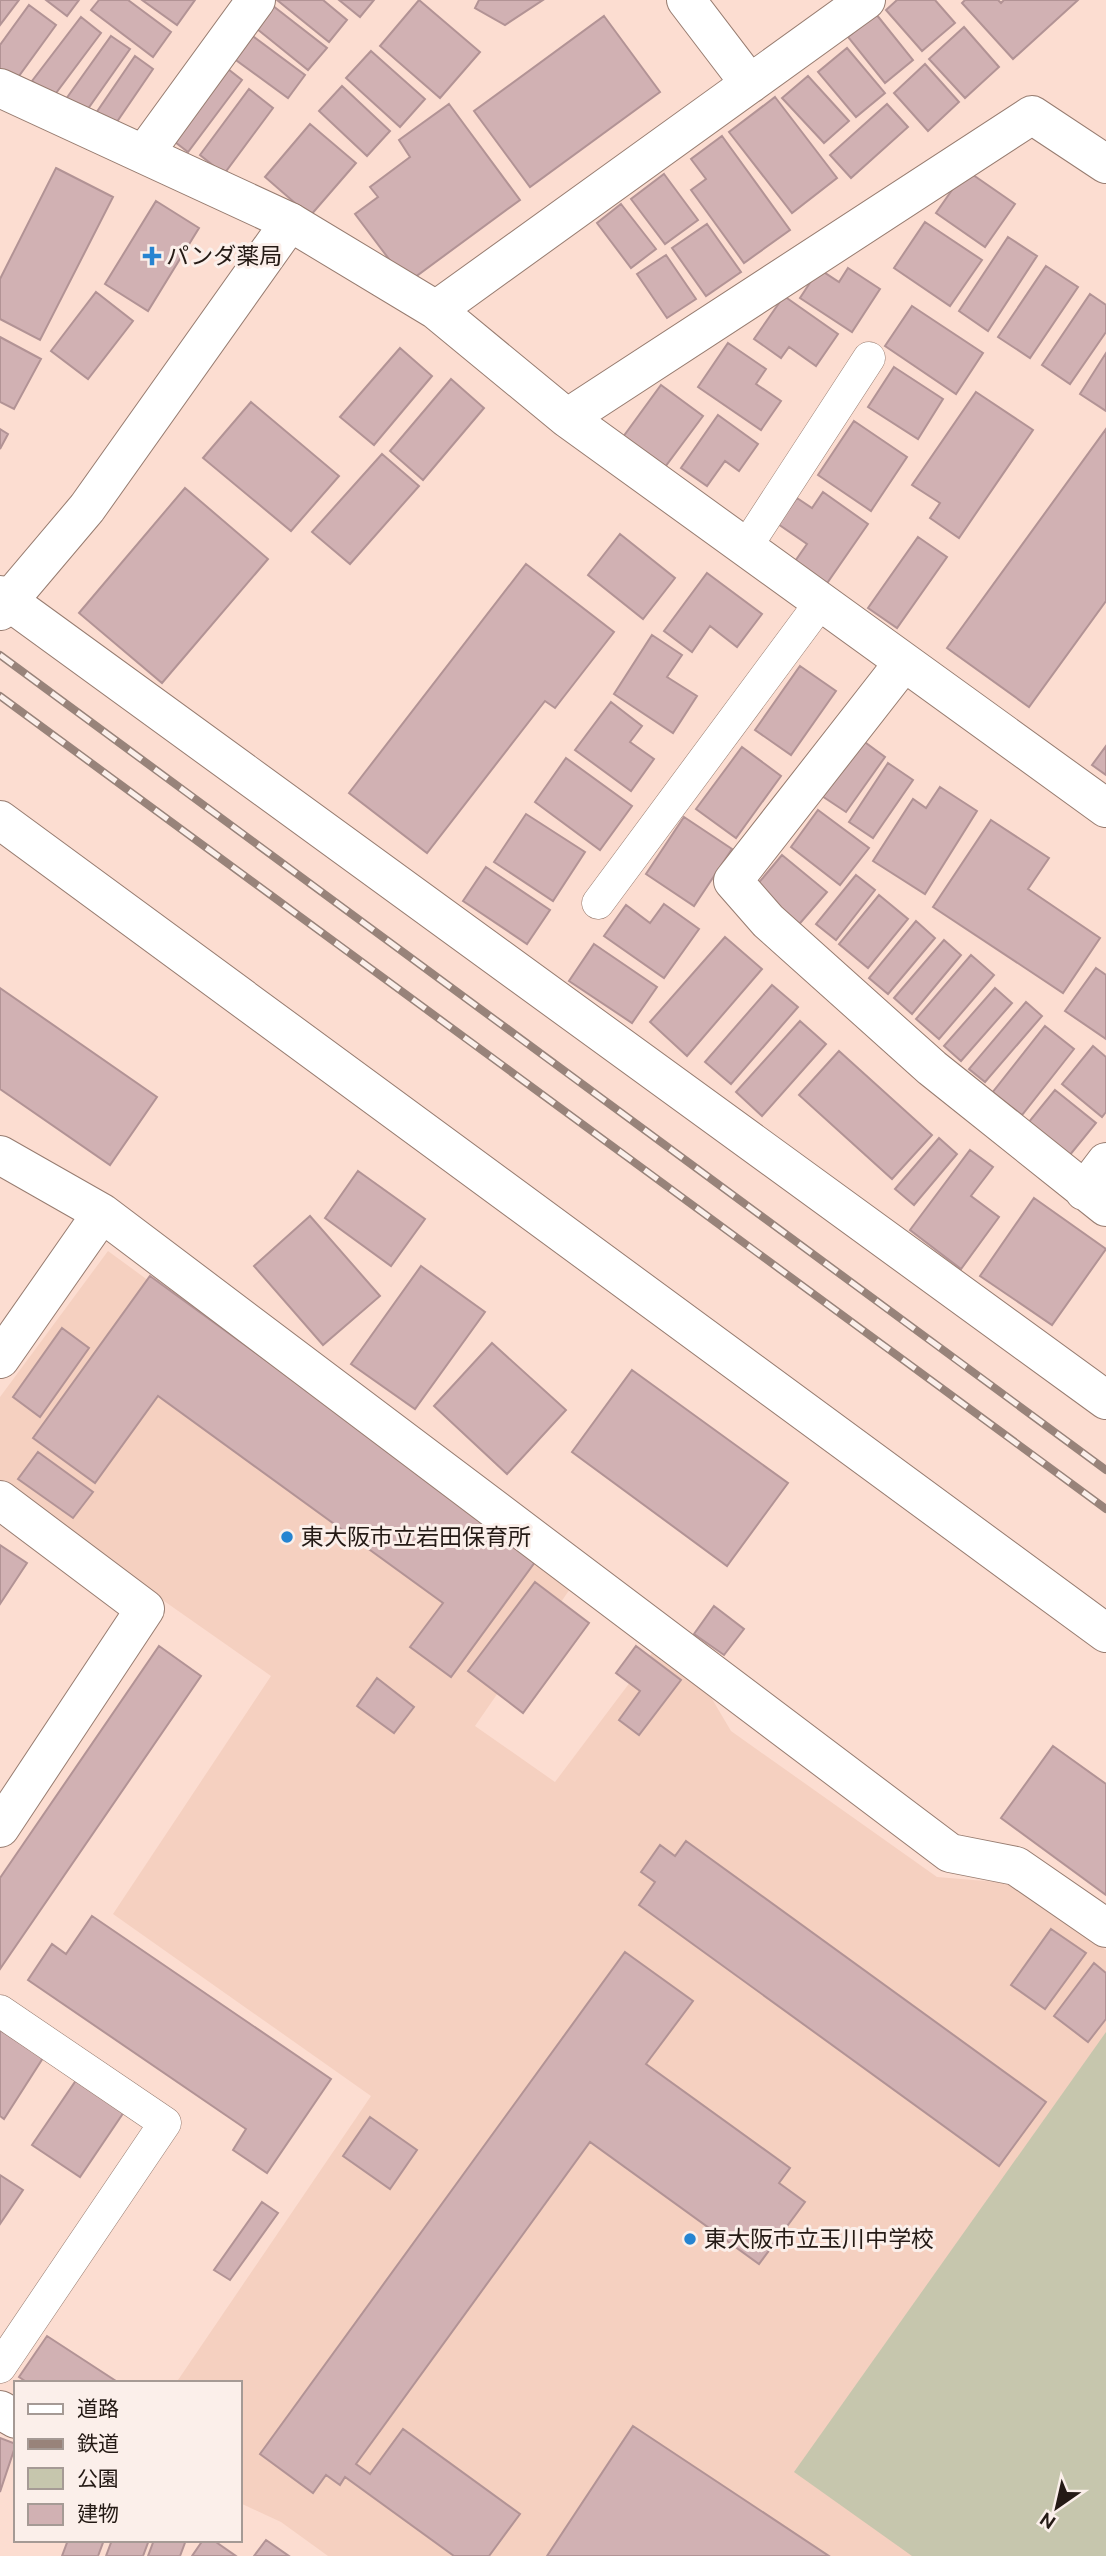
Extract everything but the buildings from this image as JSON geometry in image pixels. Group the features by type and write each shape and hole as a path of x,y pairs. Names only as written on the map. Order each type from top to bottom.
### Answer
{"street":[{"path":"144,154 256,0"},
{"path":"686,0 750,85"},
{"path":"436,310 866,0"},
{"path":"0,88 290,222 436,310 567,418 1106,808"},
{"path":"567,418 1032,115 1106,164"},
{"path":"290,222 87,508 3,603 1106,1400"},
{"path":"904,662 733,881 768,921 932,1068 1099,1186"},
{"path":"0,820 1106,1633"},
{"path":"0,1155 102,1213 950,1853 1016,1866 1106,1928"},
{"path":"0,1359 102,1213"},
{"path":"0,1500 145,1609 0,1828"}],"lane":[{"path":"746,547 869,358"},
{"path":"598,903 821,602"},
{"path":"0,2011 165,2123 0,2367"}],"shaded area":[{"name":"東大阪市立玉川中学校","path":"108,1251 570,1589 475,1726 555,1782 655,1649 702,1682 731,1731 937,1877 1009,1883 1106,1950 1106,2556 328,2556 281,2522 242,2504 242,2381 177,2381 371,2096 113,1914 271,1676 0,1486 0,1397"}],"green space":[{"path":"1106,2032 1106,2556 912,2556 794,2472"}],"railway":[{"path":"0,655 1106,1470"},
{"path":"0,696 1106,1509"}],"place":[{"name":"パンダ薬局","path":"152,256"},
{"name":"東大阪市立岩田保育所","path":"287,1537"},
{"name":"東大阪市立玉川中学校","path":"690,2239"}]}
